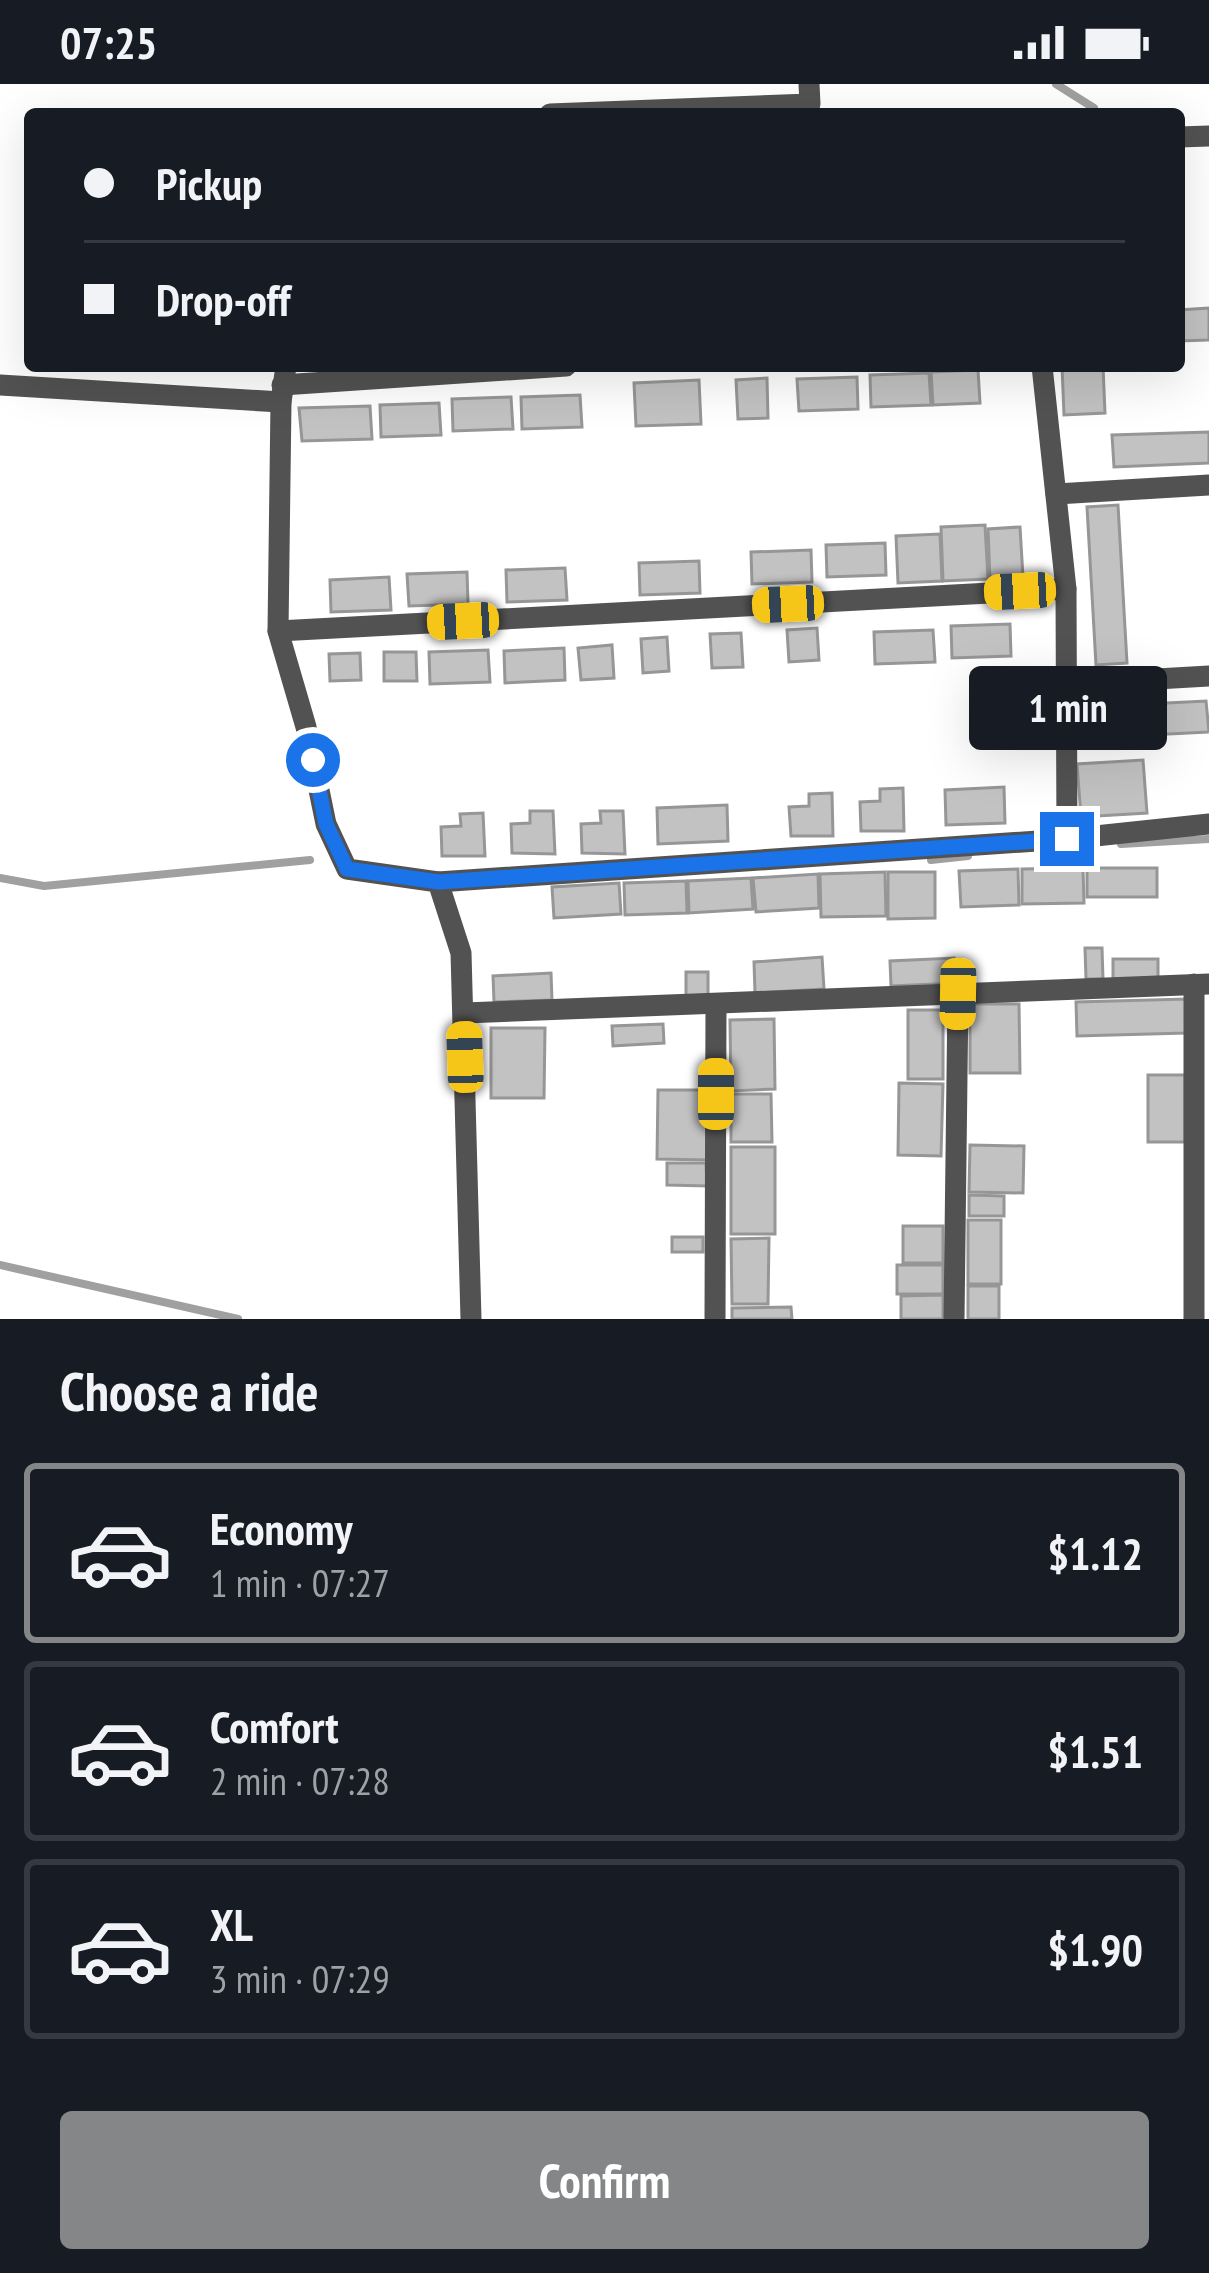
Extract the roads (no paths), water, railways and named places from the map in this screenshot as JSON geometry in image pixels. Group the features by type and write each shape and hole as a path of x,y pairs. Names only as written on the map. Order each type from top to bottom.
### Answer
{"street":[{"path":"706,108 810,104 809,84"},
{"path":"0,385 283,384 472,372"},
{"path":"1043,372 1066,589 1067,839"},
{"path":"283,384 278,631 306,728 326,824 347,869 439,882 1067,839 1209,824"},
{"path":"1056,494 1209,485"},
{"path":"278,631 1066,589"},
{"path":"1069,684 1209,676"},
{"path":"439,882 461,953 471,1319"},
{"path":"464,1013 1202,984 1202,1183 1194,1319"},
{"path":"954,1319 958,994"},
{"path":"716,1004 716,1319"}],"waterway":[{"path":"1056,84 1094,108"},
{"path":"1121,844 1209,839"},
{"path":"931,860 968,856"},
{"path":"0,878 44,886 310,860"},
{"path":"0,1265 238,1319"}]}
